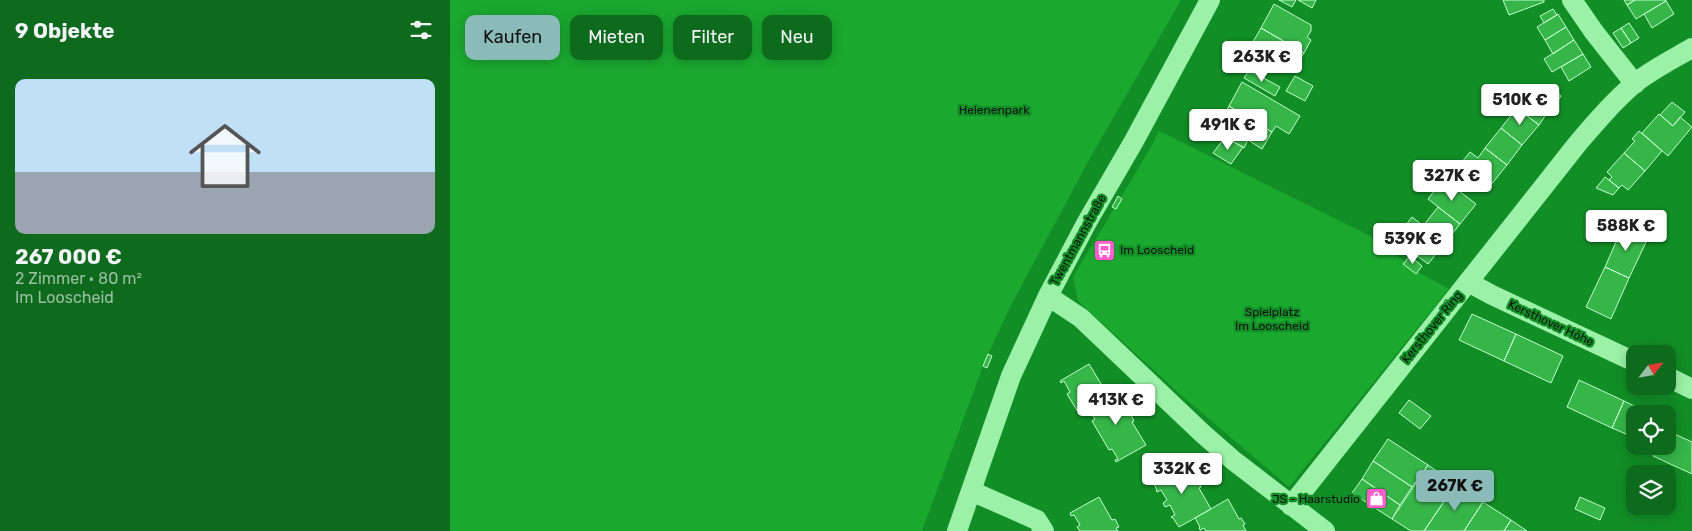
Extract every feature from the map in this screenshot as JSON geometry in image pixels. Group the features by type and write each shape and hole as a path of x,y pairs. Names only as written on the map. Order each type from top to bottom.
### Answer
{"street":[{"name":"Twentmannstraße","path":"957,531 1011,376 1048,296 1210,0"},
{"path":"1572,0 1594,32 1635,84"},
{"name":"Kersthover Ring","path":"1291,506 1578,143 1613,103 1655,69 1692,48"},
{"name":"Kersthover Höhe","path":"1468,282 1626,358"},
{"path":"1048,296 1081,318 1202,434 1325,531"},
{"path":"1676,381 1692,389"},
{"path":"971,491 1037,520 1044,531"}],"green space":[{"name":"Helenenpark","path":"450,0 1181,0 1089,160 1010,307 983,366 922,531 450,531"},
{"name":"Spielplatz Im Looscheid","path":"1159,131 1370,236 1420,273 1449,289 1289,487 1182,396 1078,301 1073,277"}],"building":[{"path":"1279,0 1296,0 1292,7"},
{"path":"1298,0 1316,0 1312,8"},
{"path":"1503,0 1544,0 1544,2 1509,15"},
{"path":"1624,0 1635,0 1627,5"},
{"path":"1635,0 1666,1 1636,19 1627,5"},
{"path":"1666,1 1674,14 1652,28 1644,14"},
{"path":"1274,4 1311,25 1311,31 1307,37 1311,40 1304,53 1261,28"},
{"path":"1553,9 1557,15 1544,23 1540,16"},
{"path":"1558,14 1566,27 1545,40 1537,27"},
{"path":"1629,23 1639,38 1631,43 1621,28"},
{"path":"1566,27 1574,40 1553,54 1545,40"},
{"path":"1261,28 1304,53 1295,68 1281,59 1276,68 1247,52"},
{"path":"1621,28 1631,43 1623,48 1613,33"},
{"path":"1574,40 1583,54 1552,72 1544,59"},
{"path":"1583,54 1591,67 1569,81 1561,67"},
{"path":"1249,70 1280,87 1275,96 1244,78"},
{"path":"1295,76 1313,86 1305,101 1286,91"},
{"path":"1242,82 1300,116 1289,134 1276,126 1272,132 1229,106"},
{"path":"1549,86 1561,96 1556,103 1543,93"},
{"path":"1543,93 1556,103 1545,116 1532,106"},
{"path":"1524,100 1545,116 1539,125 1517,108"},
{"path":"1672,102 1685,112 1673,126 1660,115"},
{"path":"1229,106 1272,132 1262,149 1248,140 1244,148 1232,141 1230,144 1223,140 1226,137 1215,131"},
{"path":"1517,108 1539,125 1522,145 1501,128"},
{"path":"1659,114 1673,126 1680,117 1692,127 1668,156 1642,133"},
{"path":"1501,128 1522,145 1507,165 1485,148"},
{"path":"1639,131 1662,151 1645,171 1624,153 1635,141 1632,139"},
{"path":"1223,140 1230,144 1232,141 1243,147 1231,164 1213,153"},
{"path":"1485,148 1507,165 1490,186 1461,163 1470,152 1478,158"},
{"path":"1624,153 1645,171 1628,190 1622,185 1619,188 1609,180 1612,177 1607,172"},
{"path":"1449,167 1464,179 1457,189 1441,177"},
{"path":"1470,171 1484,181 1478,189 1465,179"},
{"path":"1605,177 1619,188 1613,195 1596,188"},
{"path":"1441,182 1452,190 1454,187 1476,204 1460,224 1428,199"},
{"path":"1118,196 1122,199 1116,209 1112,207"},
{"path":"1438,207 1460,224 1445,243 1423,226"},
{"path":"1412,217 1445,243 1428,264 1407,248 1405,251 1389,239 1401,223 1405,226"},
{"path":"1623,226 1648,238 1629,278 1605,267"},
{"path":"1410,256 1422,266 1416,274 1403,264"},
{"path":"1605,267 1629,278 1611,319 1586,307"},
{"path":"1472,314 1516,334 1504,361 1459,340"},
{"path":"1516,334 1563,356 1551,383 1504,361"},
{"path":"988,354 992,356 987,368 983,366"},
{"path":"1089,364 1109,394 1078,412 1067,394 1070,392 1064,381 1061,383 1060,381"},
{"path":"1579,380 1624,401 1612,428 1567,407"},
{"path":"1114,391 1128,414 1130,413 1134,421 1132,422 1146,445 1116,462 1115,460 1118,459 1112,449 1109,450 1092,421 1095,419 1089,410 1087,411 1085,408"},
{"path":"1409,400 1431,416 1420,429 1399,413"},
{"path":"1624,401 1632,405 1626,405 1626,434 1612,428"},
{"path":"1676,435 1692,442 1692,474 1676,465 1653,456 1676,455"},
{"path":"1388,439 1428,465 1412,487 1373,461"},
{"path":"1373,461 1412,487 1400,505 1362,479"},
{"path":"1185,463 1196,482 1198,481 1201,487 1199,488 1211,509 1179,527 1171,517 1175,515 1170,505 1165,507 1163,503 1167,500 1161,490 1156,491 1152,481"},
{"path":"1428,465 1456,484 1424,531 1411,531 1392,519"},
{"name":"JS - Haarstudio","path":"1362,479 1400,505 1392,519 1352,493"},
{"path":"1456,484 1483,502 1464,531 1424,531"},
{"path":"1099,497 1112,520 1115,519 1119,527 1116,528 1118,531 1080,531 1077,527 1080,525 1074,515 1071,516 1070,513"},
{"path":"1580,497 1605,508 1600,520 1575,509"},
{"path":"1228,499 1239,519 1241,518 1245,524 1243,525 1246,531 1206,531 1204,528 1200,530 1195,518"},
{"path":"1483,502 1511,520 1504,531 1464,531"},
{"path":"1511,520 1527,531 1504,531"}],"place":[{"name":"Im Looscheid","path":"1104,250"},
{"name":"JS - Haarstudio","path":"1376,499"}]}
